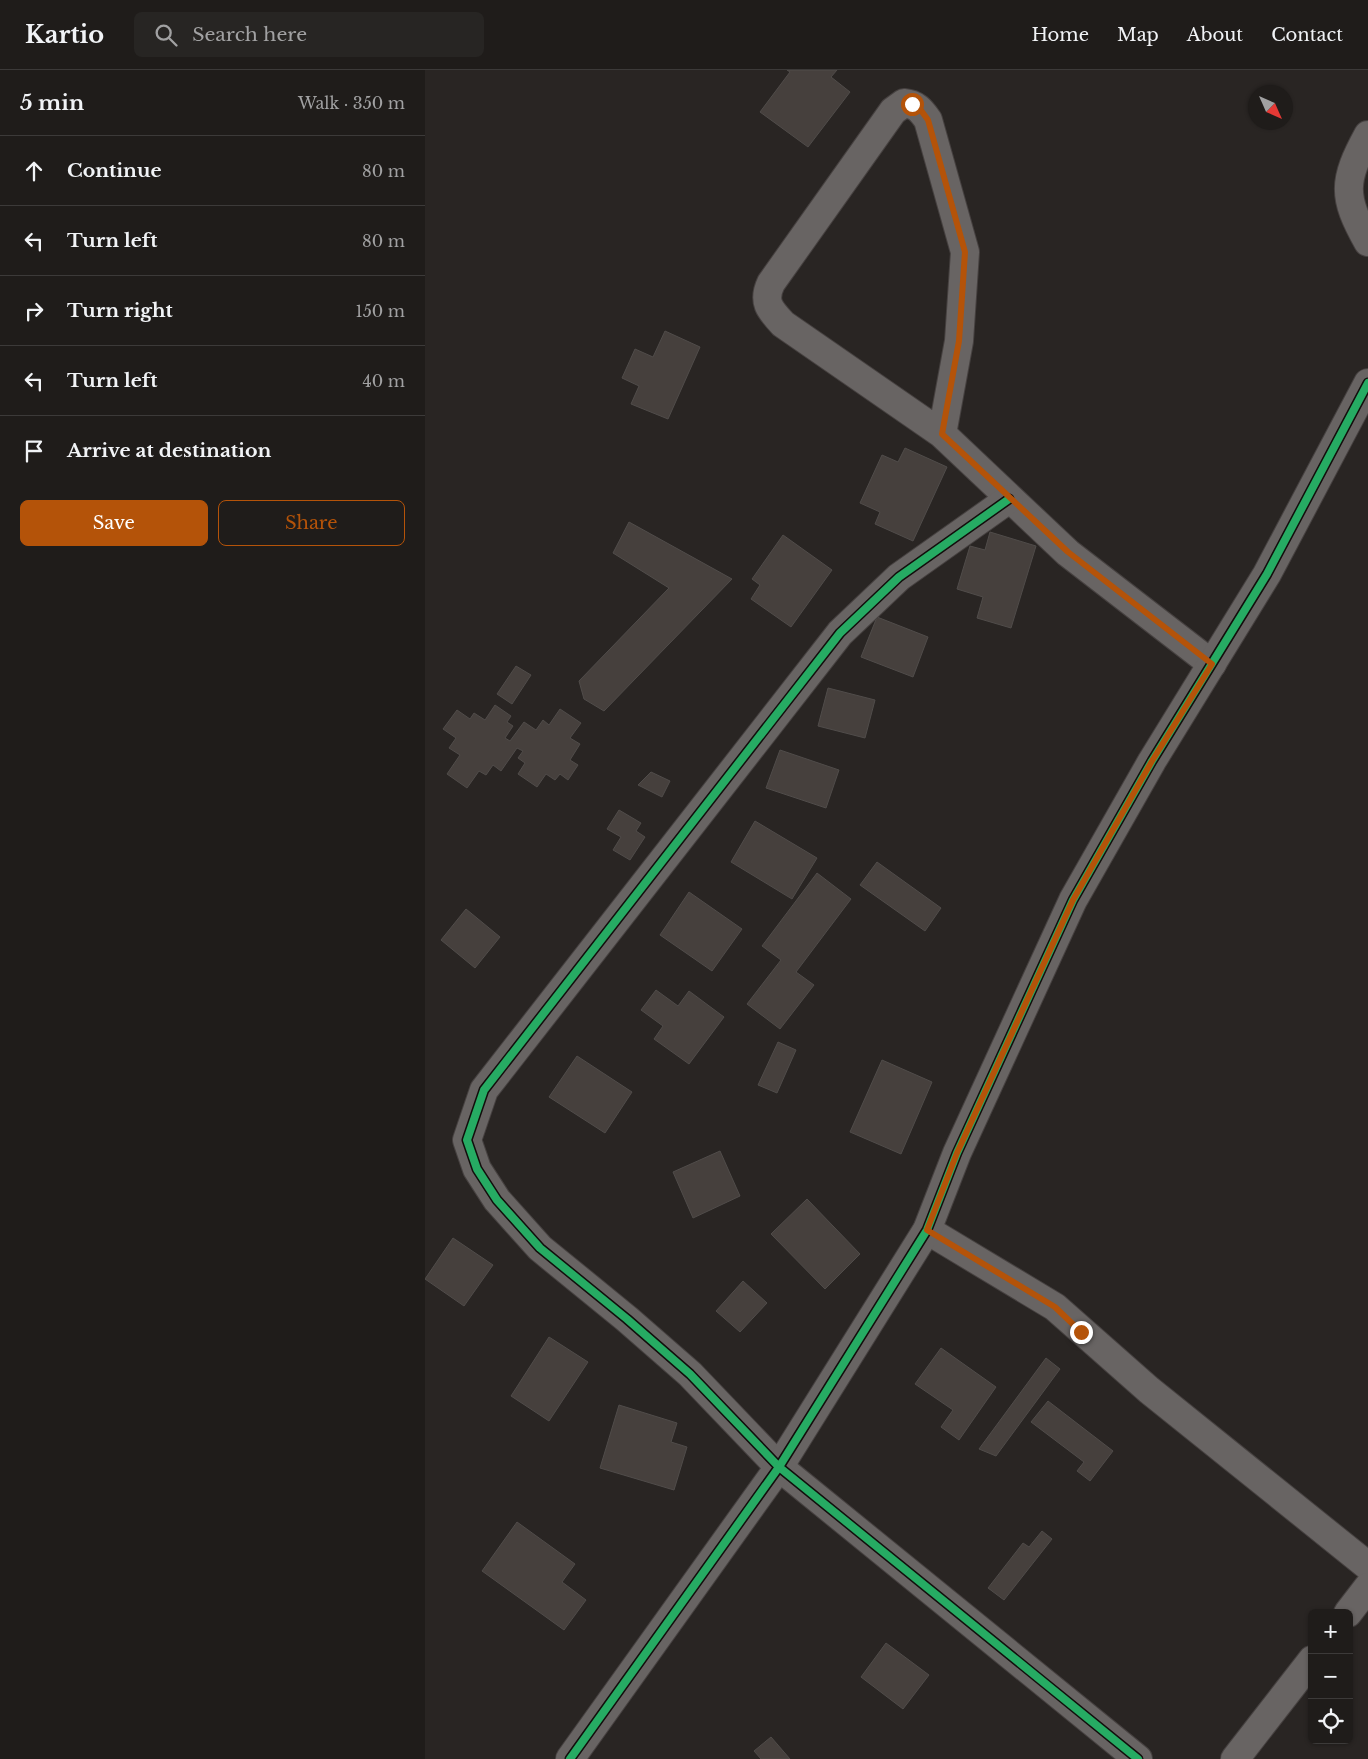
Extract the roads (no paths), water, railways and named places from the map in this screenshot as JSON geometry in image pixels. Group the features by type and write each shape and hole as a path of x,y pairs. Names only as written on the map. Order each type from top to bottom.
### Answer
{"street":[{"path":"942,434 959,341 965,252 928,120 920,109 912,104 904,103 893,111 771,283 766,294 767,302 773,314 783,324 942,434 1009,499 1068,552 1212,664"},
{"path":"1368,134 1353,162 1348,186 1350,205 1368,242"},
{"path":"570,1759 779,1467 927,1230 957,1153 1073,900 1152,761 1267,574 1368,383"},
{"path":"1009,499 899,577 840,632 484,1090 467,1140 477,1169 497,1200 540,1248 627,1319 690,1374 779,1467 1138,1759"},
{"path":"927,1230 1055,1307 1149,1390 1368,1566"},
{"path":"1351,1609 1368,1587"},
{"path":"1235,1759 1308,1665"}]}
